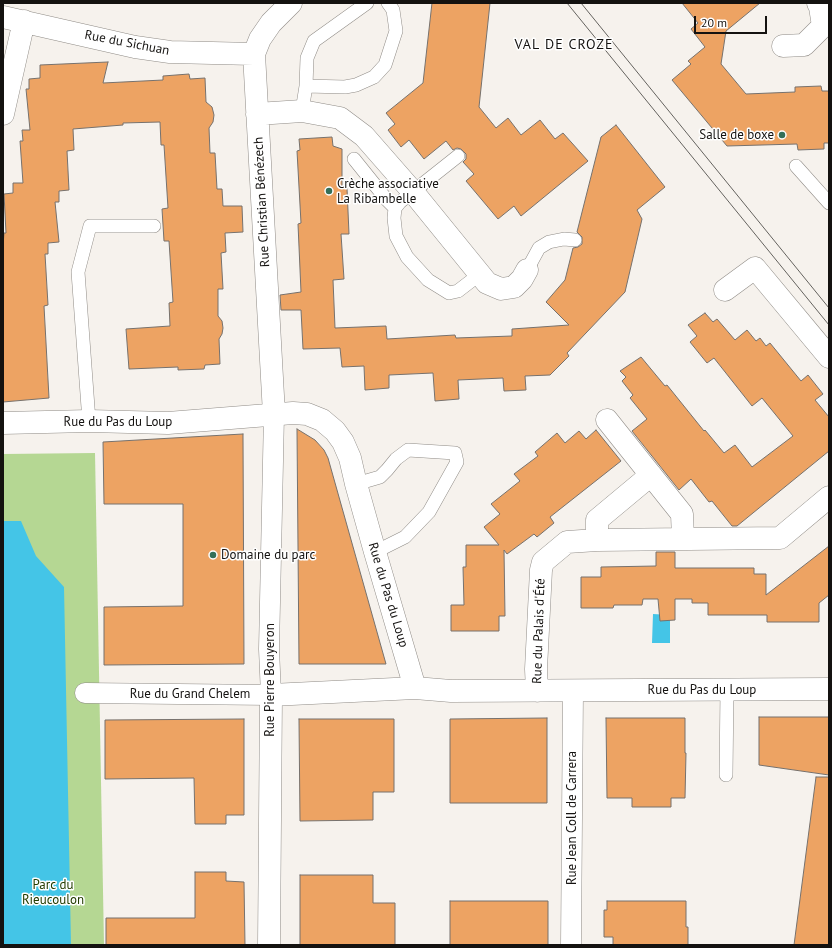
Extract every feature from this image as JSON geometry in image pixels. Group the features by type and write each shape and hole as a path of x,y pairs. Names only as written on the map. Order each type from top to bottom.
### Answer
{"street":[{"name":"Rue Christian Bénézech","path":"274,414 254,54 260,39 271,23 291,3"},
{"path":"783,46 804,45 826,29 818,3"},
{"name":"Rue du Sichuan","path":"3,17 135,47 170,52 254,54"},
{"path":"3,114 24,21"},
{"path":"257,114 302,111 340,118 364,136 413,192 487,283 501,289 514,287 522,279 527,270"},
{"path":"725,290 755,268 829,356"},
{"name":"Rue du Pas du Loup","path":"3,423 89,421 168,423 293,413 307,414 322,420 343,442 350,458 375,552 416,688 451,691 829,689"},
{"name":"Rue Pierre Bouyeron","path":"270,945 271,694 269,649 274,414"},
{"path":"607,420 682,514 683,538"},
{"path":"597,540 597,520 651,475"},
{"name":"Rue du Palais d'Été","path":"537,691 536,669 540,578 543,562 567,542 683,538 780,538 829,497"},
{"name":"Rue du Grand Chelem","path":"85,693 271,694 416,688"},
{"name":"Rue Jean Coll de Carrera","path":"571,945 573,691"}],"lane":[{"path":"302,111 306,86 306,58 314,41 367,3"},
{"path":"306,86 345,87 356,85 374,77 385,65 396,31 393,10 388,3"},
{"path":"458,156 400,202 395,208 394,218 396,236 407,257 428,280 449,293 458,292 480,274"},
{"path":"354,159 395,208"},
{"path":"796,166 829,203"},
{"path":"89,421 78,272 90,226 154,226"},
{"path":"527,270 539,248 549,242 564,239 575,240"},
{"path":"356,484 380,477 388,470 396,459 408,450 455,453 457,462 429,512 405,537 375,552"},
{"path":"726,775 727,690"}],"green space":[{"name":"Parc du Rieucoulon","path":"95,453 104,945 3,945 3,454"}],"water":[{"path":"3,521 21,521 36,556 64,587 71,945 3,945"},
{"path":"653,614 670,615 670,643 652,643"}],"building":[{"path":"432,3 490,3 479,107 496,128 508,118 521,135 540,120 555,139 563,133 588,161 521,216 514,206 498,219 466,181 474,174 463,162 466,159 466,154 461,149 457,148 453,150 446,141 424,159 409,140 401,147 388,130 395,124 386,113 423,83"},
{"path":"682,3 760,3 726,31 721,64 746,94 795,92 795,87 821,86 822,91 829,91 829,143 824,143 824,149 798,150 797,144 727,146 672,80 691,64 688,61 705,47 691,29 698,23"},
{"path":"108,62 103,83 163,80 163,76 189,74 190,79 205,78 206,102 212,107 214,115 213,122 209,128 210,153 215,153 217,189 222,189 223,206 242,206 243,232 225,233 226,252 221,253 223,289 218,289 218,316 222,321 223,328 219,339 220,364 205,365 204,369 178,370 178,367 129,369 126,329 170,326 169,303 173,302 169,241 164,241 162,209 168,208 164,145 161,145 160,122 123,123 123,125 73,129 74,150 67,151 69,190 59,191 59,202 55,202 59,242 48,243 48,254 45,254 48,305 44,306 49,398 3,402 3,245 4,233 6,233 4,194 13,193 13,183 23,183 20,141 23,141 22,130 30,130 26,89 29,89 29,79 40,78 40,65"},
{"path":"616,125 665,187 637,210 642,219 625,292 567,353 569,356 550,375 525,376 526,390 504,391 503,378 458,380 459,399 435,401 433,373 389,375 389,388 365,390 364,366 342,367 340,348 303,349 301,310 281,310 280,295 301,292 298,224 301,223 297,151 300,150 299,139 332,137 333,146 342,149 342,188 347,188 349,234 341,234 344,279 333,280 335,328 386,326 387,339 455,335 456,338 512,336 512,329 569,325 546,302 565,280 573,248 582,244 582,237 577,232 601,137"},
{"path":"705,313 713,322 717,319 735,340 747,330 756,341 760,338 766,346 770,343 801,381 808,375 823,394 815,400 829,417 829,451 737,526 732,526 712,501 709,502 691,479 679,490 632,431 647,419 630,398 633,395 622,381 626,377 620,371 641,357 665,386 667,385 724,453 735,445 752,467 793,436 762,398 752,406 714,358 707,363 690,342 697,336 688,325"},
{"path":"297,429 315,440 324,450 328,458 386,664 299,664"},
{"path":"596,430 621,461 550,517 554,523 537,537 534,534 507,554 504,550 505,616 499,616 499,631 451,631 451,605 464,605 463,567 466,567 466,545 499,545 484,527 500,514 491,504 520,481 514,474 538,456 535,452 557,433 565,443 579,431 586,439"},
{"name":"Domaine du parc","path":"243,434 244,664 104,665 104,607 183,606 183,504 104,504 103,442"},
{"path":"829,546 829,595 819,603 819,622 767,622 767,615 708,615 708,603 692,603 692,599 675,599 675,620 660,621 658,599 643,599 642,605 614,605 613,608 581,608 581,577 601,577 601,567 656,566 656,552 675,552 675,568 754,568 754,574 766,574 766,595"},
{"path":"759,717 829,717 829,775 759,765"},
{"path":"547,718 547,803 450,803 450,719"},
{"path":"606,718 685,718 685,798 671,798 671,807 632,807 632,798 607,798"},
{"path":"244,719 244,815 226,815 226,824 195,824 194,778 105,779 105,720"},
{"path":"299,719 394,719 394,792 373,792 373,820 300,821"},
{"path":"816,777 829,777 829,945 794,945"},
{"path":"195,872 226,872 226,881 244,882 245,945 106,945 106,918 195,918"},
{"path":"300,875 373,875 373,903 395,903 395,945 300,945"},
{"path":"450,901 548,901 548,945 450,945"},
{"path":"607,901 686,901 688,945 613,945 613,937 604,937 604,910 607,910"}],"tram line":[{"path":"567,3 829,325"},
{"path":"581,3 829,308"}],"place":[{"name":"Salle de boxe","path":"782,135"},
{"name":"Crèche associative La Ribambelle","path":"329,191"},
{"name":"Domaine du parc","path":"213,555"}],"district":[{"name":"VAL DE CROZE","path":"564,45"}]}
